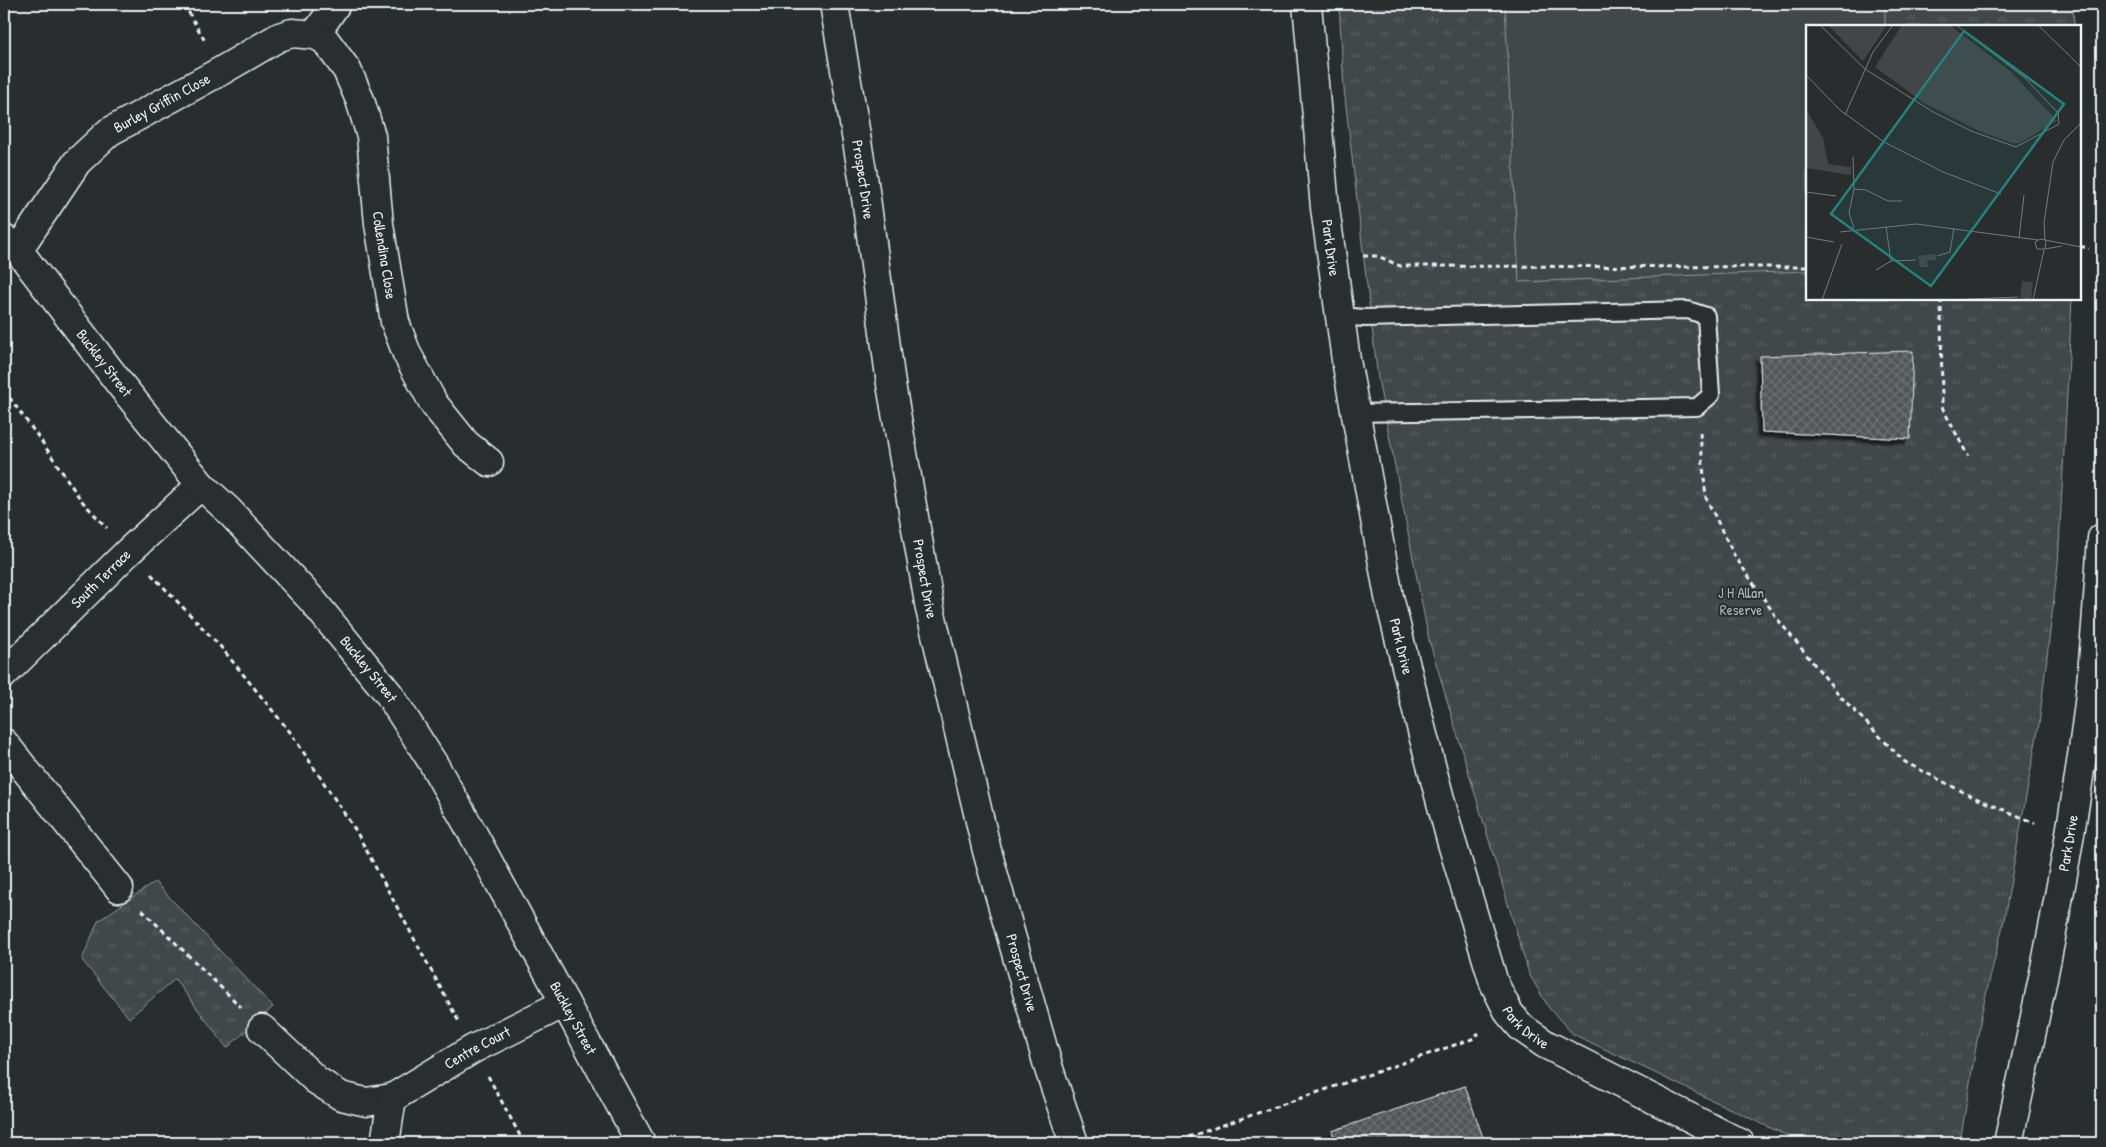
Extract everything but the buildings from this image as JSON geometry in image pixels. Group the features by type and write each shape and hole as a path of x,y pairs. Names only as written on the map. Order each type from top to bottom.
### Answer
{"street":[{"path":"315,35 336,4"},
{"name":"Prospect Drive","path":"834,4 864,183 891,384 930,610 987,851 1049,1069 1074,1143"},
{"name":"Park Drive","path":"1307,4 1325,208 1355,413 1389,597 1422,735 1494,983 1510,1013 1522,1028 1545,1044 1740,1143"},
{"name":"Burley Griffin Close","path":"8,245 77,162 109,132 279,37 292,33 315,35"},
{"name":"Collendina Close","path":"315,35 324,40 347,70 360,100 371,136 379,224 395,322 407,354 440,412 466,444 488,462"},
{"name":"Buckley Street","path":"8,245 201,485 228,510 312,600 389,694 433,763 462,814 641,1143"},
{"name":"South Terrace","path":"4,674 129,551 201,485"},
{"name":"Park Drive","path":"2008,1143 2038,1003 2075,803 2088,710 2102,538"},
{"path":"4,743 119,888"},
{"name":"Centre Court","path":"262,1029 316,1080 341,1096 366,1102 392,1098 473,1049 565,1003"},
{"path":"385,1143 392,1098"}],"lane":[{"path":"1340,316 1365,318 1688,310 1706,316 1711,395 1697,407 1355,413"}],"path":[{"path":"184,4 207,45"},
{"path":"2081,247 2089,249"},
{"path":"1355,256 1378,256 1400,266 1806,267"},
{"path":"1941,300 1942,407 1968,456"},
{"path":"4,390 81,500 220,646 290,732 356,831 524,1143"},
{"path":"1697,407 1706,498 1734,555 1773,613 1840,697 1905,762 1971,796 2035,823"},
{"path":"119,888 262,1029"},
{"path":"1171,1143 1472,1039 1479,1032"}],"green space":[{"name":"J H Allan Reserve","path":"1339,4 2073,4 2074,25 1806,25 1806,300 2072,300 2058,564 2039,724 2003,925 1982,1011 1961,1136 1958,1143 1802,1143 1573,1034 1549,1008 1529,974 1429,640 1378,379 1344,89"},
{"path":"1505,4 1885,4 1885,25 1806,25 1806,271 1519,282"},
{"path":"155,882 273,1007 227,1048 175,979 129,1018 82,960 98,921"}]}
